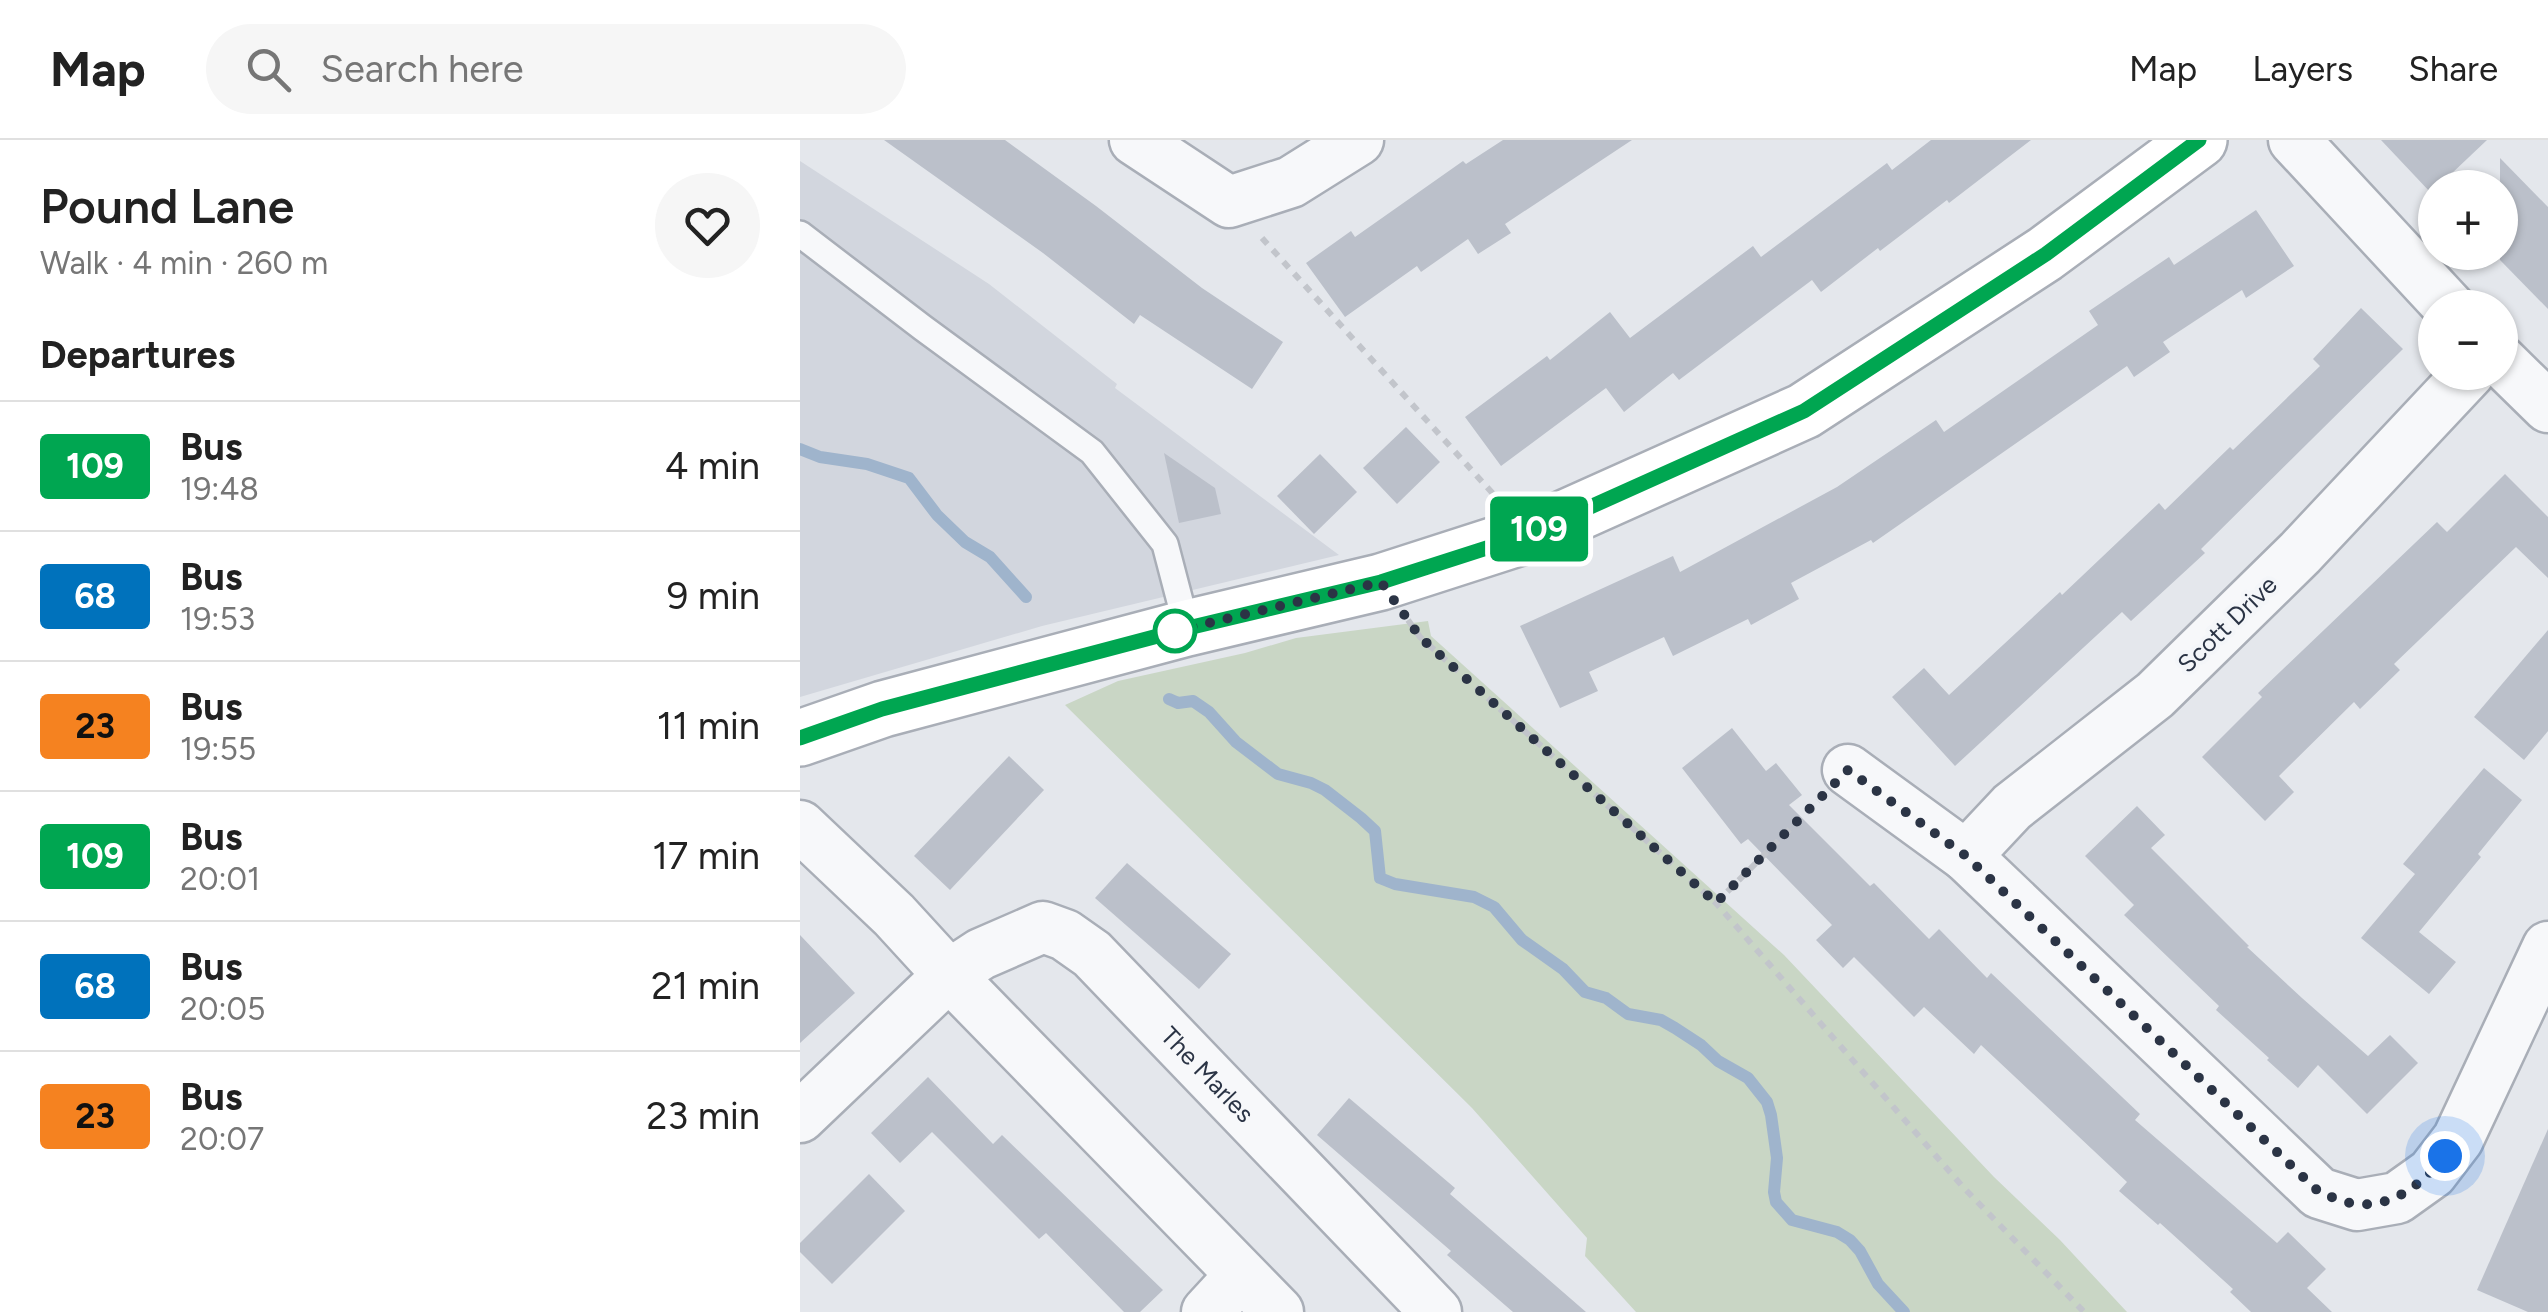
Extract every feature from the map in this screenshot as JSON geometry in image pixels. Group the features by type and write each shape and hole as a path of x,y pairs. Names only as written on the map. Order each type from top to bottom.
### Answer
{"street":[{"path":"1135,140 1229,202 1290,182 1358,140"},
{"path":"800,738 882,709 1188,628 1381,582 1530,534 1804,411 2046,254 2199,140"},
{"path":"2294,140 2433,290"},
{"path":"2518,378 2548,407"},
{"name":"Scott Drive","path":"1966,856 2012,807 2156,694 2300,553 2453,390"},
{"path":"1848,770 1966,856 2320,1193 2357,1204 2398,1198 2432,1172 2458,1140 2548,947"},
{"path":"800,826 894,915 1278,1312"},
{"name":"The Marles","path":"800,1118 949,975 981,954 1043,927 1065,935 1092,954 1436,1312"},
{"path":"1207,1312 1242,1275"}],"lane":[{"path":"800,234 1092,452 1165,544 1188,628"}],"path":[{"path":"1229,202 1530,534"},
{"path":"1381,582 1420,637 1716,903 1963,1187 2084,1312"},
{"path":"1716,903 1848,770"}],"shaded area":[{"path":"800,161 989,284 1117,384 1115,388 1339,555 1042,626 800,697"}],"green space":[{"path":"1428,621 1431,636 1784,955 2127,1312 1636,1312 1585,1256 1587,1238 1472,1108 1065,705 1118,681 1296,638"}],"building":[{"path":"884,140 1005,140 1202,288 1283,342 1252,389 1140,315 1134,324 1043,253"},
{"path":"1503,140 1632,140 1505,224 1511,233 1478,254 1468,239 1421,272 1417,266 1345,317 1306,263 1351,231 1355,237 1463,161 1466,164"},
{"path":"1931,140 2031,140 1821,292 1812,280 1679,380 1673,373 1624,412 1606,388 1501,466 1465,417 1547,356 1550,360 1610,312 1630,338 1753,246 1761,257 1887,163 1892,170"},
{"path":"2381,140 2487,140 2455,170 2418,170 2418,179"},
{"path":"2500,158 2512,170 2500,170"},
{"path":"2518,176 2548,207 2548,309 2510,270 2518,270"},
{"path":"2256,210 2294,266 2246,298 2242,290 2163,342 2170,352 2134,377 2127,366 1873,543 1871,540 1791,583 1799,599 1751,625 1748,619 1673,656 1664,637 1589,672 1598,691 1560,708 1520,626 1673,556 1680,572 1837,487 1936,420 1944,432 2098,325 2089,311 2169,257 2174,265"},
{"path":"2361,308 2403,349 2201,549 2205,553 2131,621 2122,612 1955,766 1892,697 1924,668 1949,695 2159,503 2165,510 2230,447 2233,450 2320,366 2313,359"},
{"path":"1406,427 1440,462 1397,504 1363,468"},
{"path":"1164,453 1215,488 1221,514 1179,523"},
{"path":"1320,454 1357,492 1314,534 1277,496"},
{"path":"2505,474 2548,517 2548,578 2516,547 2394,664 2400,670 2360,709 2354,702 2279,776 2294,792 2265,821 2202,757 2262,697 2258,693 2437,522 2447,532"},
{"path":"2548,630 2548,731 2524,760 2474,717"},
{"path":"1732,728 1766,771 1776,763 1802,795 1789,805 1870,886 1874,883 1929,939 1939,929 1987,978 1991,973 2140,1114 2135,1120 2277,1243 2288,1232 2326,1269 2307,1288 2332,1312 2251,1312 2230,1292 2233,1289 2119,1191 2127,1182 1981,1045 1974,1054 1924,1007 1914,1017 1854,957 1843,968 1816,940 1832,925 1748,839 1741,844 1682,768"},
{"path":"1009,756 1044,790 950,890 914,856"},
{"path":"2484,768 2522,800 2419,932 2456,962 2429,994 2361,938 2415,874 2403,864"},
{"path":"2137,806 2165,835 2151,848 2302,998 2368,1056 2390,1035 2418,1063 2367,1114 2318,1065 2298,1088 2124,915 2134,905 2085,856"},
{"path":"1127,863 1231,954 1199,989 1095,898"},
{"path":"800,935 855,993 800,1043"},
{"path":"928,1077 993,1144 1002,1135 1163,1290 1140,1312 1124,1312 1046,1233 1039,1239 932,1132 900,1163 871,1133"},
{"path":"1349,1098 1455,1188 1450,1194 1586,1312 1513,1312 1447,1255 1451,1251 1317,1135"},
{"path":"2548,1129 2548,1312 2528,1312 2477,1290"},
{"path":"869,1174 905,1211 832,1284 800,1252 800,1243"}],"waterway":[{"path":"800,449 909,478 937,515 965,542 990,557 1026,597"},
{"path":"1169,699 1178,703 1193,701 1209,712 1236,742 1278,774 1325,790 1361,818 1375,831 1380,878 1474,897 1494,907 1522,940 1563,969 1585,992 1606,998 1628,1014 1661,1020 1748,1078 1767,1102 1771,1115 1777,1158 1776,1202 1792,1220 1837,1232 1850,1240 1878,1284 1904,1312"}],"bus line":[{"name":"109","path":"800,738 882,709 1188,628 1381,582 1530,534 1804,411 2046,254 2199,140"}],"route":[{"path":"1175,631 1381,582 1420,637 1716,903 1848,770 1966,856 2320,1193 2357,1204 2398,1198 2432,1172 2445,1156"}]}
